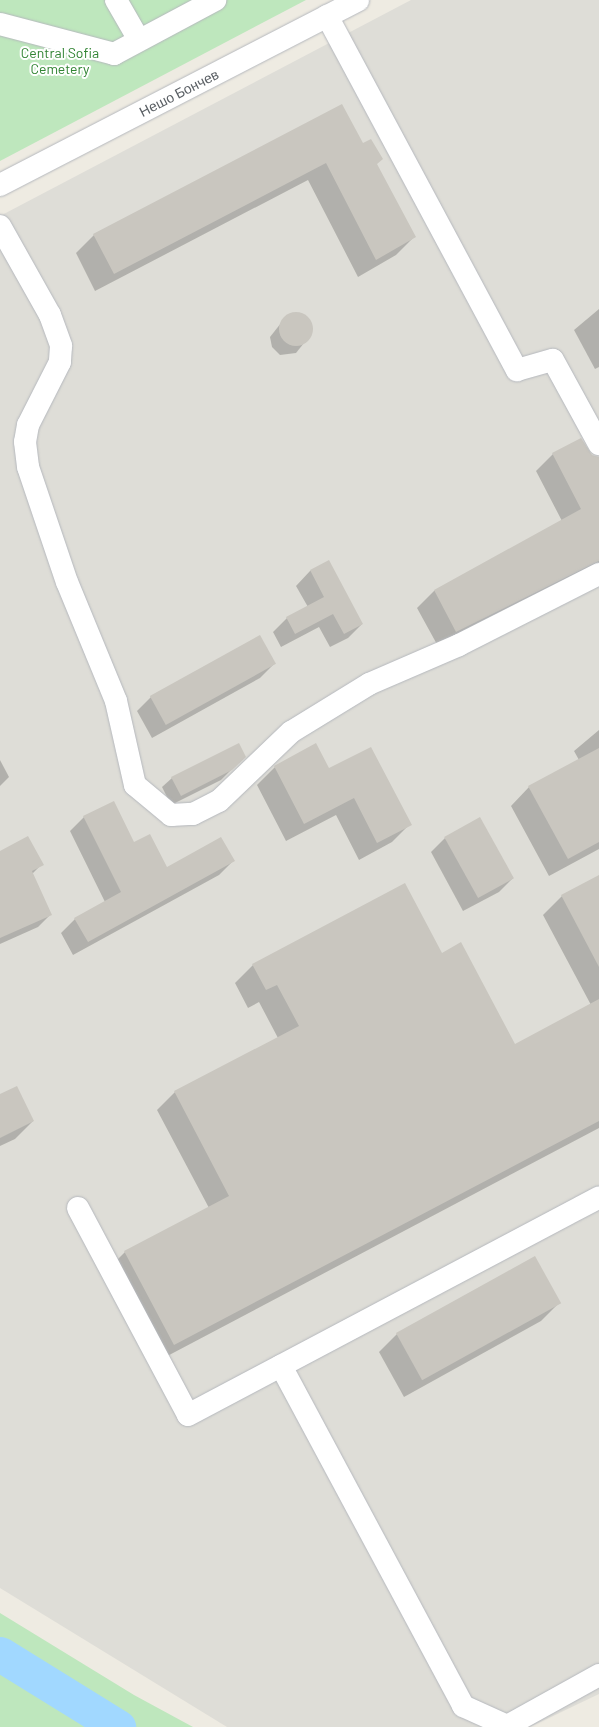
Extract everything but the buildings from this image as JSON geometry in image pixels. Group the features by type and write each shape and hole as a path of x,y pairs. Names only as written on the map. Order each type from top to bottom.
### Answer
{"street":[{"path":"116,0 138,40"},
{"path":"0,24 114,54 215,0"},
{"name":"Нешо Бончев","path":"0,186 358,0"},
{"path":"327,16 517,370 553,360 599,444"},
{"path":"0,226 50,315 61,346 60,362 28,426 25,442 28,467 73,599 116,700 135,785 171,815 194,814 219,801 291,732 369,684 459,645 599,574"},
{"path":"78,1208 188,1415 599,1197"},
{"path":"281,1366 463,1706 507,1726 599,1675"}],"shaded area":[{"path":"411,0 599,0 599,1694 530,1727 227,1727 0,1588 0,216"}],"green space":[{"name":"Central Sofia Cemetery","path":"0,0 306,0 0,161"},
{"path":"0,1613 134,1695 193,1727 0,1727"}],"waterway":[{"path":"0,1654 118,1727"}]}
